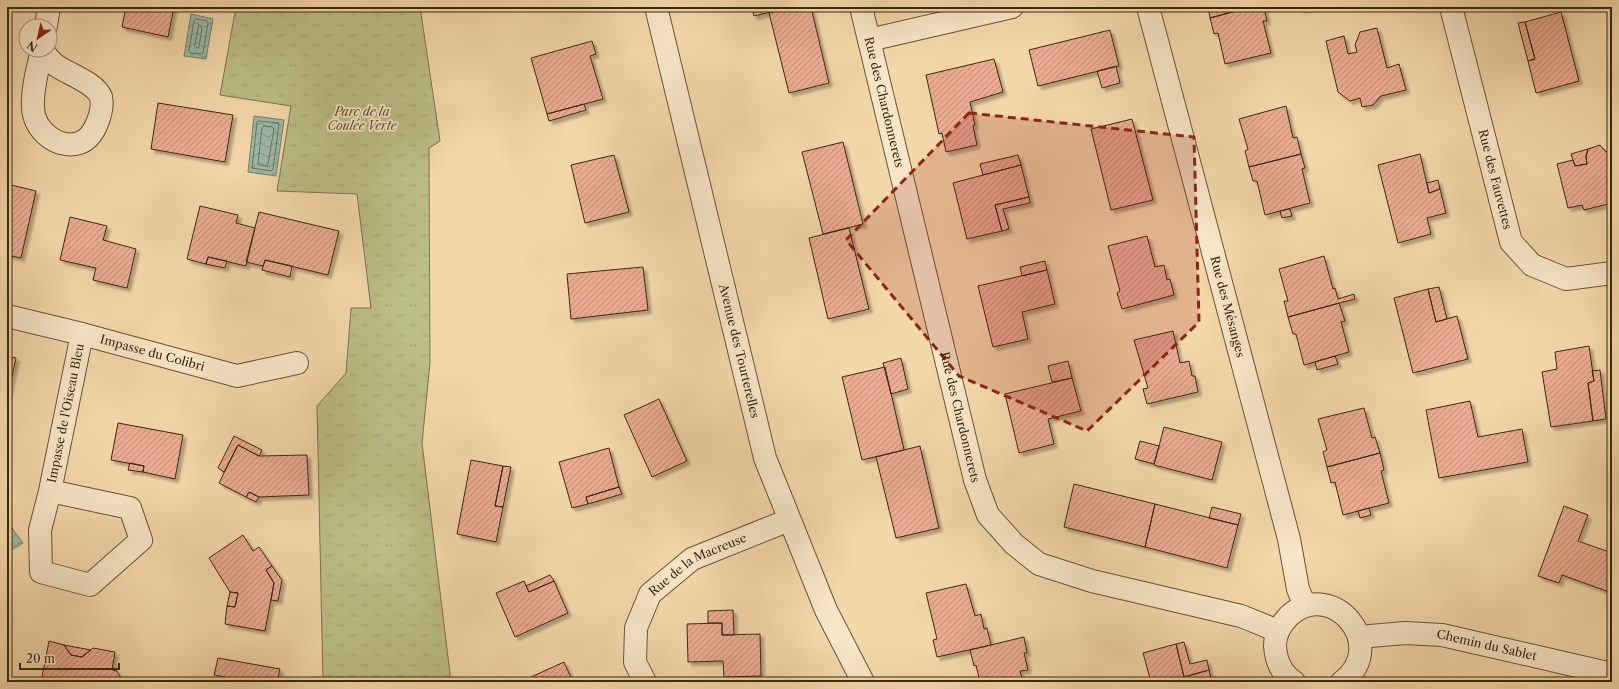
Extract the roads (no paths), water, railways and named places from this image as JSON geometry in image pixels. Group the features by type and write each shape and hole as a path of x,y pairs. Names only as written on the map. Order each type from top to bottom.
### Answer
{"street":[{"path":"48,18 50,7"},
{"name":"Avenue des Tourterelles","path":"656,7 765,458 826,610 863,682"},
{"name":"Rue des Chardonnerets","path":"861,7 975,480 988,515 1014,544 1039,564 1092,581 1240,616 1278,631"},
{"path":"869,40 1012,7"},
{"name":"Rue des Mésanges","path":"1148,7 1289,539 1298,589 1305,606"},
{"name":"Rue des Fauvettes","path":"1451,7 1511,242 1532,265 1566,279 1612,273"},
{"name":"Impasse du Colibri","path":"7,316 82,334 237,376 297,362"},
{"name":"Impasse de l'Oiseau Bleu","path":"50,491 130,508 141,540 90,585 41,572 40,530 50,491 82,334"},
{"name":"Rue de la Macreuse","path":"645,682 635,662 636,628 650,594 692,559 789,520"},
{"path":"1294,682 1281,669 1277,657 1275,644 1278,631 1284,620 1294,612 1305,606 1322,605 1339,610 1352,621 1359,637 1361,648 1359,659 1355,669 1342,682"},
{"name":"Chemin du Sablet","path":"1359,637 1405,633 1442,635 1612,674"}],"water":[{"path":"191,14 213,19 206,59 184,56"},
{"path":"254,116 284,120 276,176 248,172"},
{"path":"9,524 23,543 7,553 7,525"}],"park label":[{"name":"Parc de la Coulée Verte","path":"362,119"}]}
